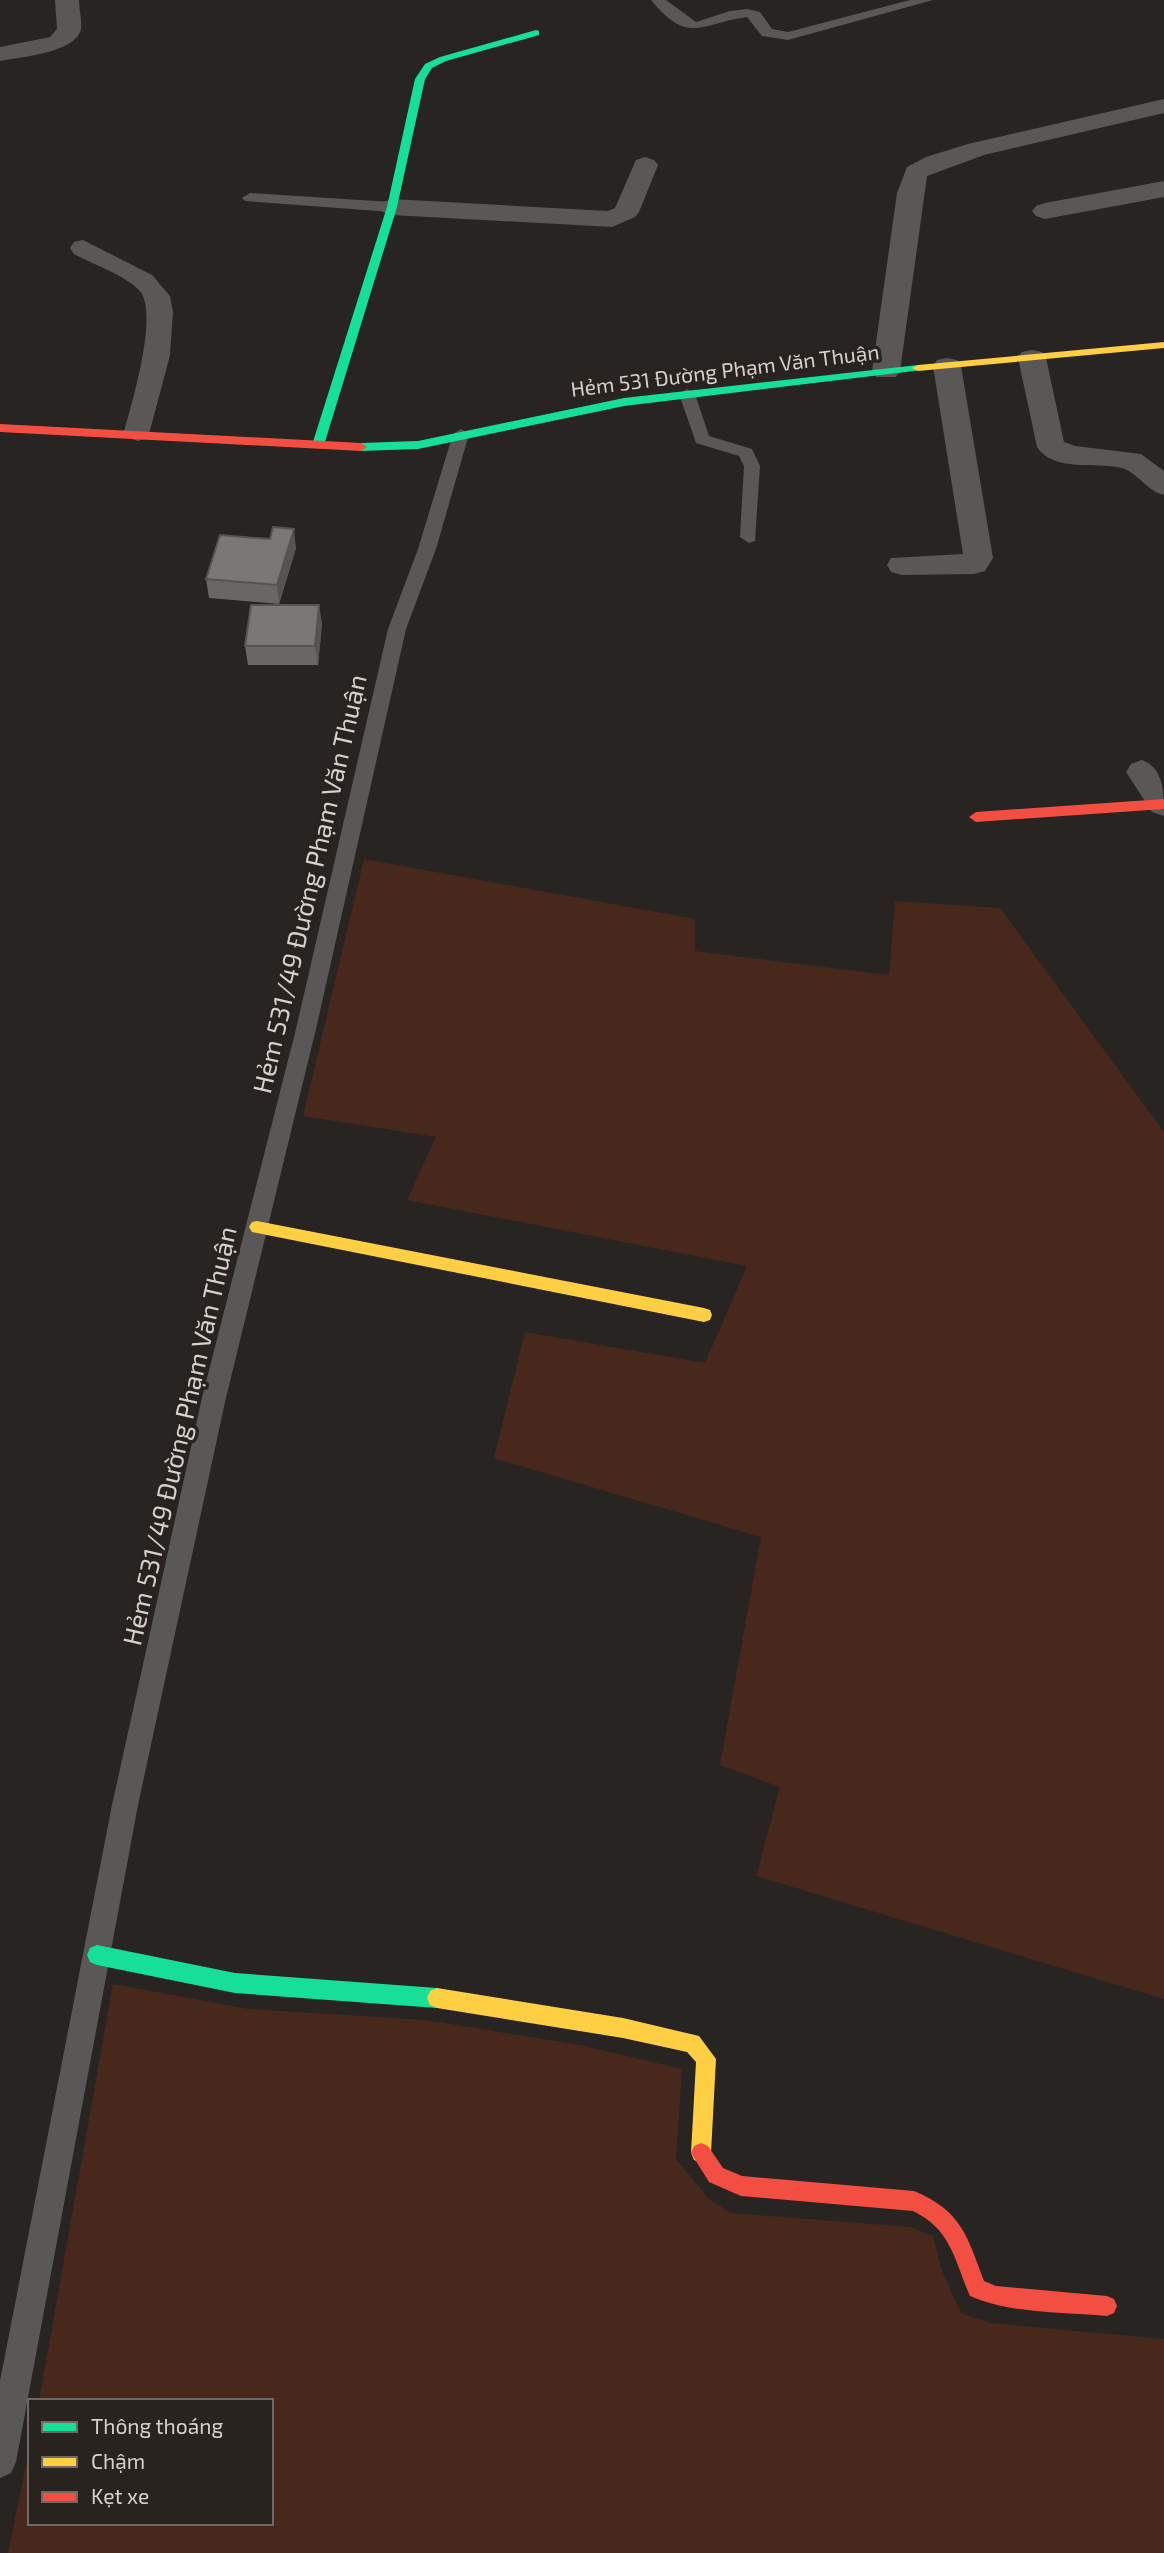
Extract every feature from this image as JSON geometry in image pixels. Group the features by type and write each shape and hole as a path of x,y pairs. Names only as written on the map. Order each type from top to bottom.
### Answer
{"street":[{"path":"0,54 58,42 69,30 67,0"},
{"path":"318,445 392,207 420,79 428,66 536,33"},
{"path":"886,371 910,193 916,172 935,162 977,149 1164,106"},
{"path":"392,207 591,220 612,219 626,212 645,164"},
{"path":"1045,211 1164,189"},
{"path":"83,248 151,286 161,301 153,374 138,432"},
{"name":"Hẻm 531 Đường Phạm Văn Thuận","path":"0,428 138,432 318,445 418,445 624,402 886,371 1164,345"},
{"path":"1032,358 1051,447 1071,455 1164,462"},
{"path":"902,565 963,566 974,564 978,558 947,366"},
{"path":"1131,460 1164,486"},
{"path":"1142,772 1164,804"},
{"path":"976,817 1164,804"},
{"path":"257,1227 704,1315"},
{"path":"97,1955 235,1983 422,1996 623,2028 692,2043 706,2059 701,2153 716,2175 741,2186 901,2199 925,2204 935,2208 955,2225 965,2266 977,2289 996,2296 1107,2306"}],"lane":[{"path":"658,0 688,26 698,27 747,13 755,15 767,33 788,36 926,0"},
{"path":"250,198 392,207"},
{"path":"687,394 702,439 736,447 746,453 752,466 749,537"},
{"name":"Hẻm 531/49 Đường Phạm Văn Thuận","path":"0,2462 125,1805 207,1429 309,1016 397,629 423,559 461,434"}],"shaded area":[{"path":"364,859 695,919 695,951 889,975 895,901 1000,908 1164,1132 1164,1999 756,1876 780,1787 720,1765 761,1537 494,1458 525,1332 705,1363 747,1266 407,1200 436,1137 303,1116"},
{"path":"113,1984 249,2009 426,2020 580,2045 682,2069 676,2159 709,2199 731,2213 911,2227 933,2236 942,2271 961,2313 990,2323 1164,2339 1164,2553 8,2553 28,2455 28,2525 273,2525 273,2399 39,2399"}],"building":[{"path":"273,527 294,529 277,585 206,579 220,535 270,539"},
{"path":"251,605 319,605 315,646 245,646"}],"traffic: fast":[{"path":"318,445 392,207 420,79 428,66 443,59 536,33"},
{"path":"361,447 418,445 624,402 918,368"},
{"path":"97,1955 235,1983 437,1998"}],"traffic: slow":[{"path":"918,368 1164,345"},
{"path":"257,1227 704,1315"},
{"path":"437,1998 623,2028 692,2043 706,2059 701,2153"}],"traffic: jam":[{"path":"0,428 361,447"},
{"path":"976,817 1164,804"},
{"path":"701,2153 716,2175 741,2186 914,2201 942,2217 950,2226 957,2236 977,2289 996,2296 1107,2306"}]}
